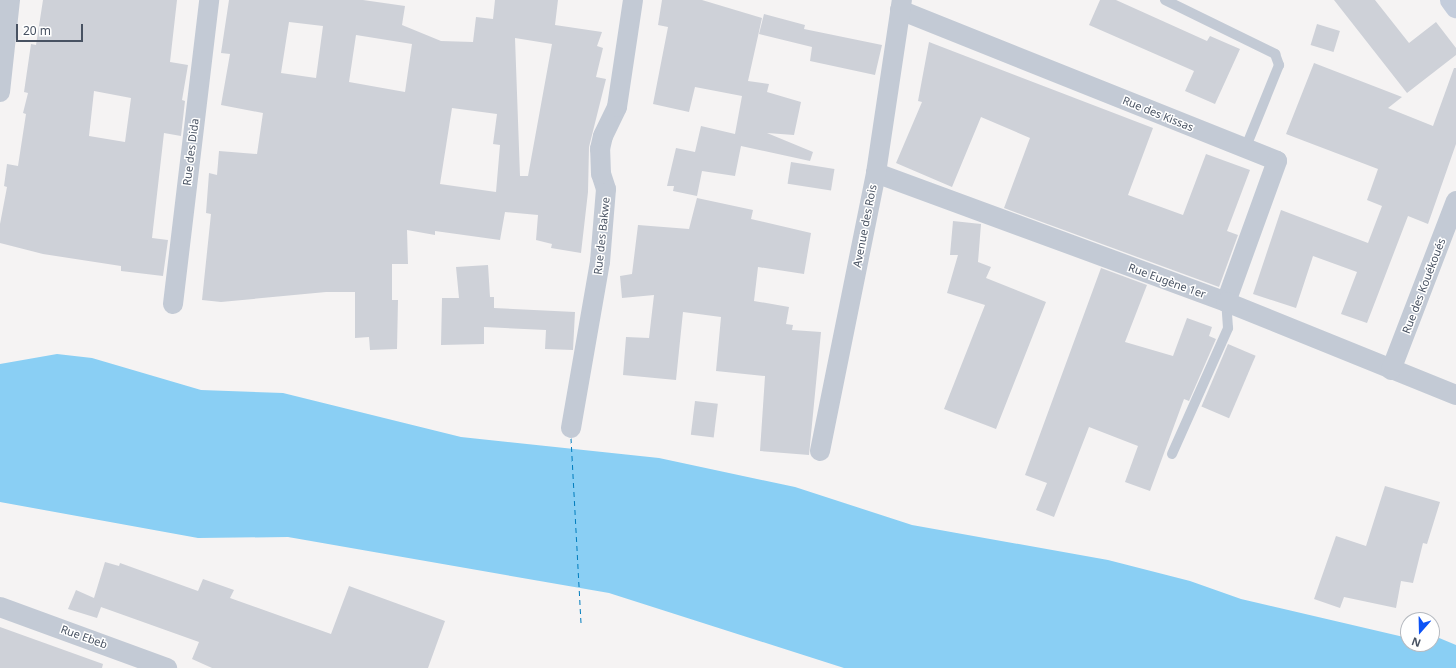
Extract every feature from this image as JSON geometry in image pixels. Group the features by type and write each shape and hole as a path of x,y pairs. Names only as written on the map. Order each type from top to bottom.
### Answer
{"street":[{"path":"0,92 10,0"},
{"name":"Rue des Dida","path":"173,304 209,0"},
{"name":"Rue des Bakwe","path":"571,428 600,262 606,189 601,174 600,149 603,136 617,107 633,0"},
{"path":"1451,0 1456,7"},
{"name":"Rue des Kissas","path":"901,5 1277,161 1226,302"},
{"name":"Avenue des Rois","path":"820,451 876,173 901,5"},
{"name":"Rue Eugène 1er","path":"876,173 1226,302 1456,395"},
{"name":"Rue des Kouékoués","path":"1391,370 1456,201"},
{"name":"Rue Ebeb","path":"0,607 167,668"}],"lane":[{"path":"1165,0 1275,54 1279,65 1245,149"},
{"path":"1172,454 1228,328 1226,302"}],"water":[{"path":"57,354 92,358 201,390 283,393 461,437 659,458 795,487 912,525 1108,560 1190,581 1241,599 1400,636 1400,652 1440,652 1440,638 1456,645 1456,668 844,668 609,593 288,537 198,538 0,502 0,364"}],"building":[{"path":"43,0 177,0 170,62 188,65 182,100 185,101 181,136 164,133 152,238 168,240 163,276 121,271 121,266 43,254 0,243 0,224 7,187 4,186 7,164 18,166 26,114 23,113 28,93 24,92 31,44 36,45","holes":["94,91 131,98 125,142 89,136"]},
{"path":"229,0 363,0 405,6 402,25 441,41 473,42 476,17 493,19 495,0 558,0 555,25 602,32 597,46 603,48 596,77 606,79 589,147 588,192 581,253 551,248 552,244 536,240 538,215 505,212 500,240 435,231 435,235 407,230 408,264 392,264 392,300 398,300 397,349 370,350 369,337 355,338 355,292 326,292 221,302 202,300 211,214 206,213 209,173 217,175 219,151 257,154 263,113 221,105 230,54 221,53","holes":["289,22 323,26 316,78 281,73","356,35 412,44 405,92 349,82","515,38 552,44 528,176 520,176","452,108 497,114 493,144 500,145 496,192 440,184"]},
{"path":"662,0 702,0 762,18 748,81 769,84 767,92 801,102 794,135 767,133 813,152 810,161 741,146 735,176 702,171 697,196 673,191 674,186 667,186 676,148 695,152 701,126 735,134 742,96 695,87 689,112 653,104 668,27 658,25"},
{"path":"1100,0 1116,0 1207,41 1210,36 1240,49 1215,104 1185,91 1194,71 1089,25"},
{"path":"1334,0 1375,0 1409,43 1436,22 1456,48 1456,55 1407,93"},
{"path":"764,14 805,25 804,29 882,45 875,75 810,61 812,47 759,34"},
{"path":"1317,24 1340,31 1334,52 1311,45"},
{"path":"929,42 1153,128 1128,195 1183,215 1206,154 1250,170 1227,231 1238,235 1219,287 1004,208 1030,138 981,117 952,187 896,163 922,102 918,101"},
{"path":"1314,63 1402,97 1388,108 1433,126 1454,68 1456,68 1456,144 1428,224 1408,216 1367,323 1341,314 1357,272 1313,256 1296,308 1253,294 1281,210 1368,243 1382,206 1367,200 1378,169 1286,134"},
{"path":"791,162 834,169 831,191 788,184"},
{"path":"697,198 753,210 751,219 811,233 804,274 758,267 754,301 789,307 786,324 793,325 792,330 821,332 809,455 760,451 765,376 716,371 721,317 683,312 676,380 623,375 626,337 649,338 654,295 622,298 620,276 632,274 638,225 689,229"},
{"path":"953,221 981,224 978,262 991,267 986,278 1046,302 996,429 944,409 985,305 947,293 958,255 950,255"},
{"path":"488,265 490,297 494,297 494,308 575,312 573,350 545,349 546,330 484,327 484,344 441,345 442,298 459,298 456,267"},
{"path":"1101,268 1147,285 1125,342 1173,356 1187,318 1212,327 1209,336 1216,339 1189,401 1184,399 1150,491 1125,482 1138,446 1089,427 1054,517 1036,510 1047,483 1025,475"},
{"path":"1228,344 1256,356 1229,418 1201,407"},
{"path":"695,401 718,404 714,438 691,435"},
{"path":"1385,486 1440,502 1427,544 1423,543 1413,583 1401,581 1396,608 1344,597 1340,608 1314,599 1336,536 1366,546"},
{"path":"105,562 119,566 120,563 198,591 203,579 234,590 230,598 331,634 349,586 445,621 428,668 212,668 192,659 199,642 101,607 97,618 68,609 76,590 94,598"},
{"path":"0,627 103,664 102,668 0,668"}],"ferry route":[{"path":"571,438 581,623"}]}
